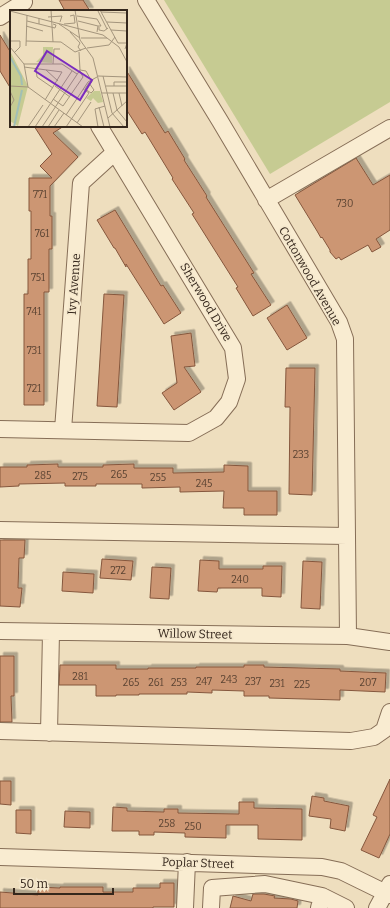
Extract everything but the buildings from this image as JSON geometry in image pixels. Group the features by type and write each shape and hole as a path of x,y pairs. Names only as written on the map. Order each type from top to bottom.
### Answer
{"street":[{"name":"Cottonwood Avenue","path":"146,0 216,114 339,322 345,339 348,636"},
{"path":"14,10 26,4"},
{"path":"0,17 10,12"},
{"name":"Sherwood Drive","path":"0,429 189,433 216,418 229,402 237,379 233,348 100,127"},
{"path":"266,200 390,128"},
{"name":"Ivy Avenue","path":"63,430 81,183 115,152"},
{"path":"0,530 347,536"},
{"name":"Willow Street","path":"0,631 348,636 390,642"},
{"path":"49,733 51,632"},
{"path":"0,731 351,741 374,737 384,730 390,712"},
{"name":"Poplar Street","path":"0,857 322,867 341,871 388,890"},
{"path":"185,908 187,862"},
{"path":"211,908 212,888 265,884 321,902 346,908"},
{"path":"377,908 388,890"}],"green space":[{"path":"164,0 390,0 390,102 270,174"}]}
